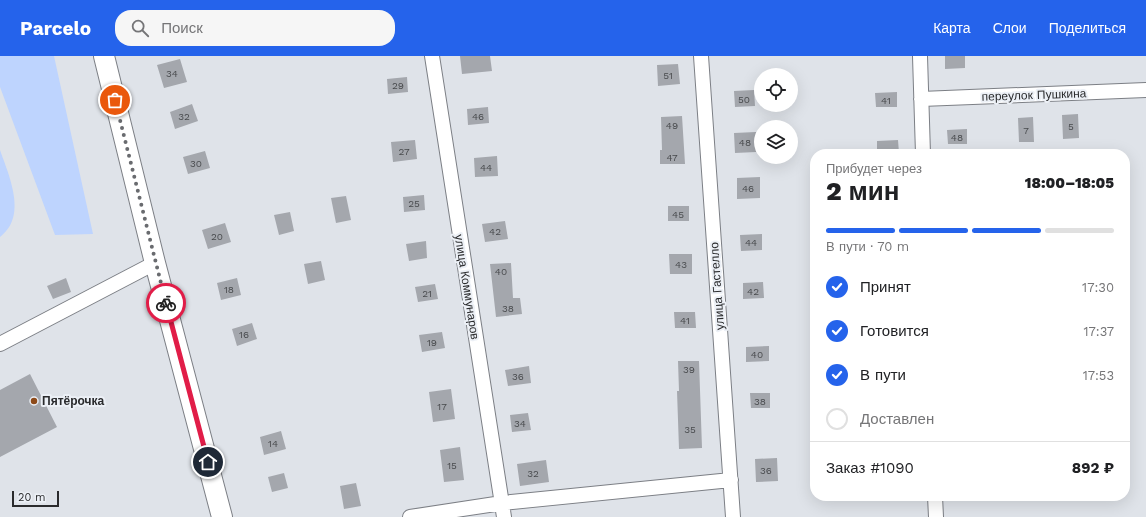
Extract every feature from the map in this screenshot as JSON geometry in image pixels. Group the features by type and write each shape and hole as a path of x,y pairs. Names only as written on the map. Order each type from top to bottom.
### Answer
{"main road":[{"path":"104,56 155,263 222,517"}],"street":[{"name":"улица Коммунаров","path":"432,56 454,206 503,510"},
{"name":"улица Гастелло","path":"701,56 733,517"},
{"path":"920,56 923,149"},
{"name":"переулок Пушкина","path":"921,99 1146,90"},
{"path":"0,344 155,263"},
{"path":"410,517 503,510 731,480"},
{"path":"935,501 936,517"}],"shaded area":[{"path":"0,56 54,56 93,234 55,235 0,87"},
{"path":"0,150 11,183 15,207 13,218 8,228 0,237"}],"building":[{"path":"460,56 490,56 492,71 462,74"},
{"path":"945,56 965,56 965,68 945,69"},
{"path":"180,59 187,82 164,88 157,65"},
{"path":"678,64 680,84 658,86 657,65"},
{"path":"407,77 408,92 388,94 387,79"},
{"path":"754,90 754,106 735,107 734,91"},
{"path":"897,92 897,107 876,107 875,93"},
{"path":"192,104 198,121 175,129 170,112"},
{"path":"488,107 489,123 468,125 467,109"},
{"path":"1078,114 1079,138 1063,139 1062,115"},
{"path":"682,116 685,164 660,164 660,150 662,150 661,117"},
{"path":"1033,117 1034,142 1019,142 1018,118"},
{"path":"967,129 967,144 948,144 947,130"},
{"path":"754,132 754,152 735,153 734,133"},
{"path":"415,140 417,159 393,162 391,142"},
{"path":"898,140 899,149 877,149 877,141"},
{"path":"205,151 210,168 188,174 183,157"},
{"path":"497,156 498,176 475,177 474,158"},
{"path":"760,177 760,198 737,199 737,178"},
{"path":"424,195 425,210 404,212 403,197"},
{"path":"346,196 351,220 336,223 331,198"},
{"path":"668,206 689,206 689,221 668,221"},
{"path":"290,212 294,231 279,235 274,215"},
{"path":"505,221 508,239 485,242 482,224"},
{"path":"225,223 231,242 208,249 202,230"},
{"path":"762,234 762,250 741,251 740,235"},
{"path":"426,241 427,258 409,261 406,244"},
{"path":"669,254 692,254 692,274 670,274"},
{"path":"321,261 325,280 308,284 304,264"},
{"path":"511,263 513,298 520,298 522,314 496,317 490,264"},
{"path":"66,278 71,292 53,299 47,286"},
{"path":"237,278 241,295 221,300 217,283"},
{"path":"763,282 764,298 743,299 743,283"},
{"path":"435,284 438,299 418,302 415,287"},
{"path":"674,312 695,312 696,328 675,328"},
{"path":"252,323 257,339 237,346 232,329"},
{"path":"442,332 445,348 422,352 419,335"},
{"path":"769,346 769,361 746,362 746,347"},
{"path":"678,361 699,361 702,448 679,449 677,391 679,391"},
{"path":"529,366 531,383 508,386 505,370"},
{"path":"30,374 57,427 0,457 0,390"},
{"path":"451,389 455,419 433,422 429,392"},
{"path":"750,393 770,393 770,408 751,408"},
{"path":"528,413 531,430 512,432 510,415"},
{"path":"281,431 286,449 264,455 260,437"},
{"path":"460,447 464,480 444,482 440,450"},
{"path":"777,458 778,481 756,482 755,459"},
{"path":"546,460 549,482 520,486 517,464"},
{"path":"284,473 288,488 272,492 268,477"},
{"path":"356,483 361,506 344,509 340,486"}],"way so far":[{"path":"115,100 166,303"}],"place":[{"name":"Пятёрочка","path":"34,401"}],"route":[{"path":"166,303 208,462"}]}
